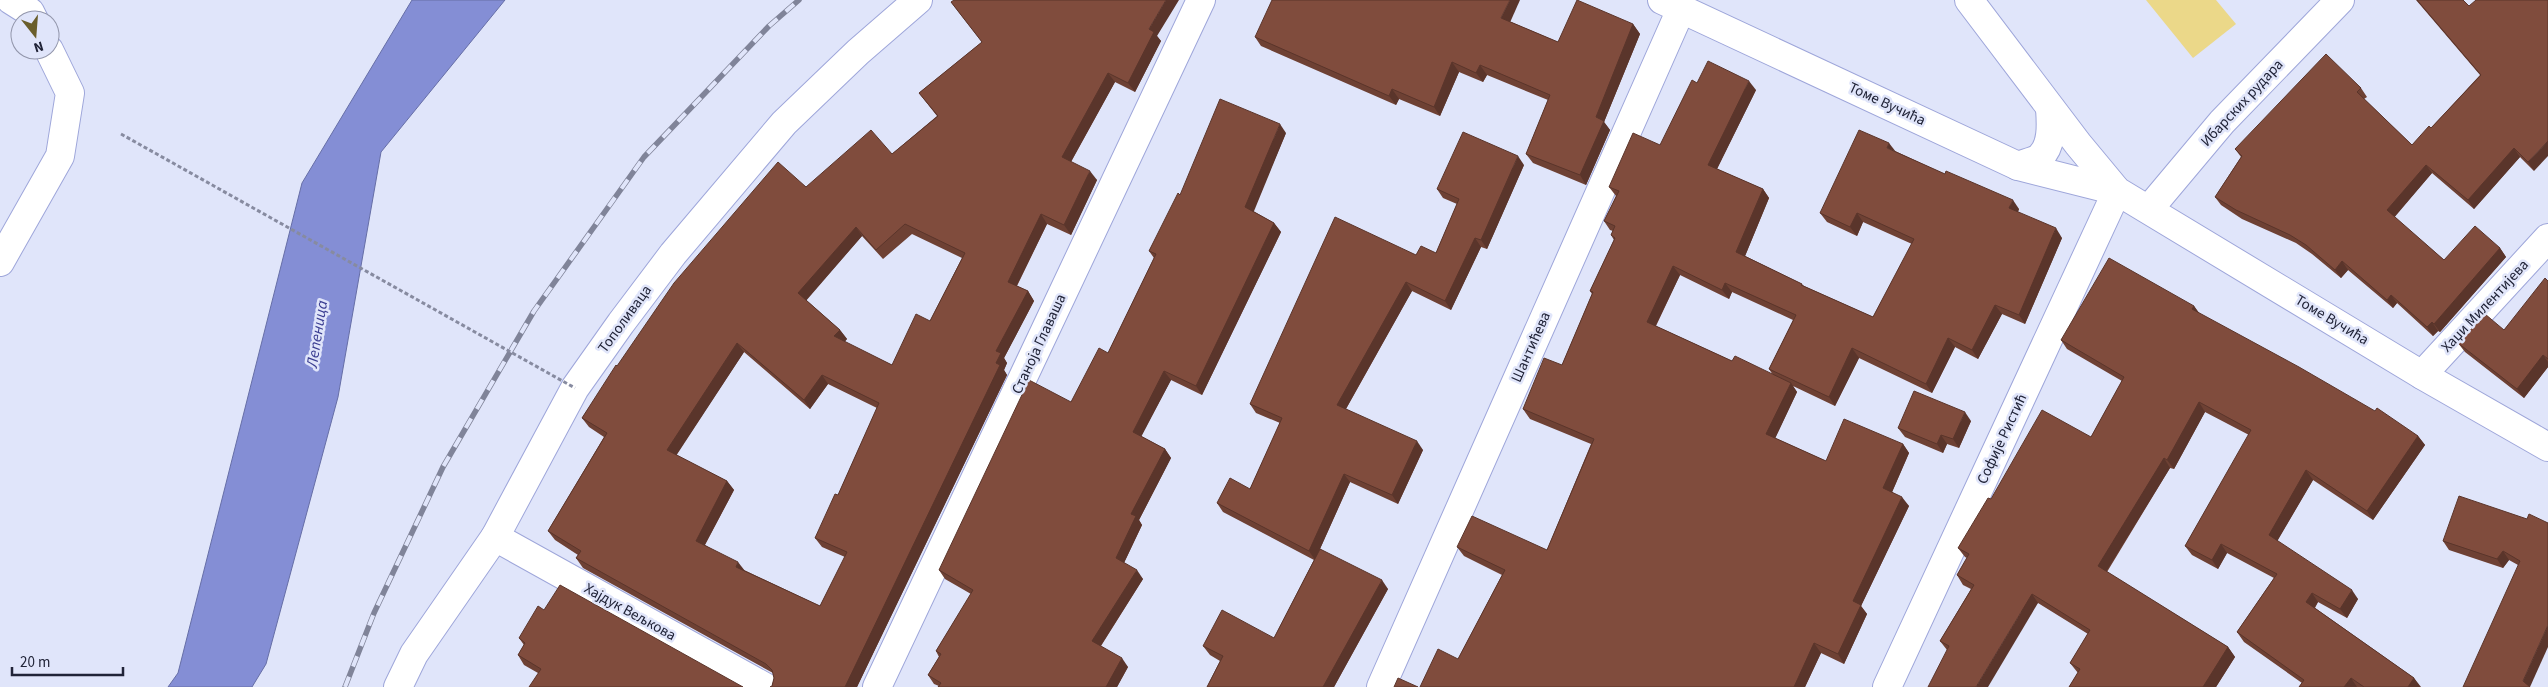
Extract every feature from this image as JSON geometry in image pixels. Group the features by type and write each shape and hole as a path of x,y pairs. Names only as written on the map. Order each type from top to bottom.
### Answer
{"street":[{"path":"11,0 27,10"},
{"name":"Тополиваца","path":"398,687 414,654 495,537 575,388 673,254 784,123 858,52 918,0"},
{"name":"Станоја Главаша","path":"877,687 1201,0"},
{"name":"Томе Вучића","path":"1969,0 2050,108 2117,191"},
{"name":"Ибарских рудара","path":"2149,209 2222,122 2340,0"},
{"name":"Томе Вучића","path":"1672,4 2018,166 2117,191 2422,375 2548,447"},
{"name":"Шантићева","path":"1381,687 1672,4"},
{"path":"0,262 60,156 70,93 53,60"},
{"path":"2018,166 2040,157 2047,145 2051,131 2050,108"},
{"name":"Софије Ристић","path":"1888,687 2117,191"},
{"name":"Хаџи Милентијева","path":"2422,375 2548,238"},
{"name":"Хајдук Вељкова","path":"495,537 765,687"},
{"path":"414,654 421,687"}],"path":[{"path":"121,134 575,388"}],"shaded area":[{"path":"2146,0 2216,0 2236,24 2193,58"}],"water":[{"name":"Лепеница","path":"412,0 505,0 381,152 338,397 266,664 252,687 168,687 178,673 302,183"}],"building":[{"path":"954,0 1166,0 1149,29 1154,32 1128,83 1108,73 1062,157 1090,171 1064,225 1041,214 1008,282 1028,291 996,351 1001,353 996,363 1000,365 845,687 770,687 774,678 772,670 766,664 576,558 581,551 548,531 607,433 582,418 616,365 674,283 778,162 806,187 871,130 892,154 938,116 919,93 982,42 951,2","holes":["905,224 965,253 930,321 916,314 892,365 834,336 840,330 798,293 856,227 876,250","737,343 804,400 822,375 879,403 838,495 835,494 815,538 847,552 820,606 736,567 738,562 696,541 727,481 667,450"]},
{"path":"1272,0 1510,0 1501,18 1558,42 1577,0 1633,24 1596,117 1604,121 1580,175 1526,154 1550,95 1480,65 1476,73 1452,62 1434,107 1392,89 1389,96 1255,37"},
{"path":"2417,0 2463,0 2469,6 2476,0 2548,0 2548,141 2528,162 2514,148 2468,200 2426,165 2387,210 2444,260 2475,226 2500,248 2434,324 2432,322 2427,327 2391,295 2387,300 2342,261 2335,270 2306,245 2290,235 2236,210 2215,197 2242,156 2235,149 2326,54 2361,88 2357,92 2412,145 2429,126 2431,128 2481,75"},
{"path":"1708,61 1749,81 1708,165 1763,189 1736,252 1801,285 1873,317 1914,239 1857,213 1850,227 1820,213 1859,130 1889,143 1887,148 1945,174 1946,171 2013,200 2009,208 2056,228 2019,315 1995,305 1972,350 1948,338 1926,384 1852,348 1829,397 1769,369 1796,315 1725,283 1722,290 1673,266 1647,322 1732,361 1735,356 1791,383 1766,434 1826,461 1844,419 1903,444 1883,488 1902,497 1853,601 1861,605 1838,654 1814,643 1794,687 1420,687 1438,649 1458,659 1505,570 1457,547 1472,516 1547,550 1594,439 1523,409 1544,358 1562,365 1593,292 1590,291 1615,238 1611,235 1615,226 1604,221 1619,191 1609,187 1633,133 1660,145 1692,80 1697,83"},
{"path":"1220,99 1280,124 1245,207 1274,223 1196,386 1164,371 1133,432 1165,449 1131,514 1136,516 1116,558 1137,570 1092,641 1122,658 1106,687 938,687 941,683 928,675 941,654 936,651 973,590 939,570 1029,380 1071,402 1099,348 1108,353 1156,254 1149,251 1178,193 1180,195"},
{"path":"1463,132 1518,156 1481,240 1475,238 1445,301 1406,282 1337,405 1417,441 1392,495 1344,474 1309,551 1217,503 1230,478 1250,489 1282,418 1250,404 1335,217 1416,255 1421,246 1436,253 1459,199 1437,189"},
{"path":"2109,258 2194,306 2192,309 2375,411 2377,408 2418,436 2367,511 2306,470 2269,535 2352,590 2340,609 2312,593 2306,602 2414,678 2408,687 2364,687 2351,678 2344,687 2299,687 2304,680 2237,632 2277,574 2221,544 2212,560 2185,546 2251,430 2199,402 2167,460 2164,458 2098,566 2228,647 2203,687 2069,687 2080,669 2070,663 2090,630 2032,594 1976,687 1928,687 1949,646 1940,641 1974,585 1957,575 1969,554 1958,548 1988,498 1991,499 2042,410 2091,437 2124,377 2061,340"},
{"path":"2545,278 2548,281 2548,359 2543,355 2517,389 2458,343 2485,314 2504,330"},
{"path":"1914,391 1965,412 1953,439 1941,435 1937,444 1898,428"},
{"path":"2459,496 2527,519 2529,514 2548,523 2548,625 2523,681 2530,687 2463,687 2520,561 2503,551 2497,559 2443,541"},
{"path":"1320,549 1382,580 1323,687 1207,687 1223,656 1203,646 1222,610 1274,638"},
{"path":"560,585 743,687 529,687 541,669 518,655 525,643 519,638 538,606 544,610"},
{"path":"1398,678 1418,687 1394,687"}],"railway":[{"path":"345,687 374,613 443,467 534,311 644,157 769,26 799,0"}]}
